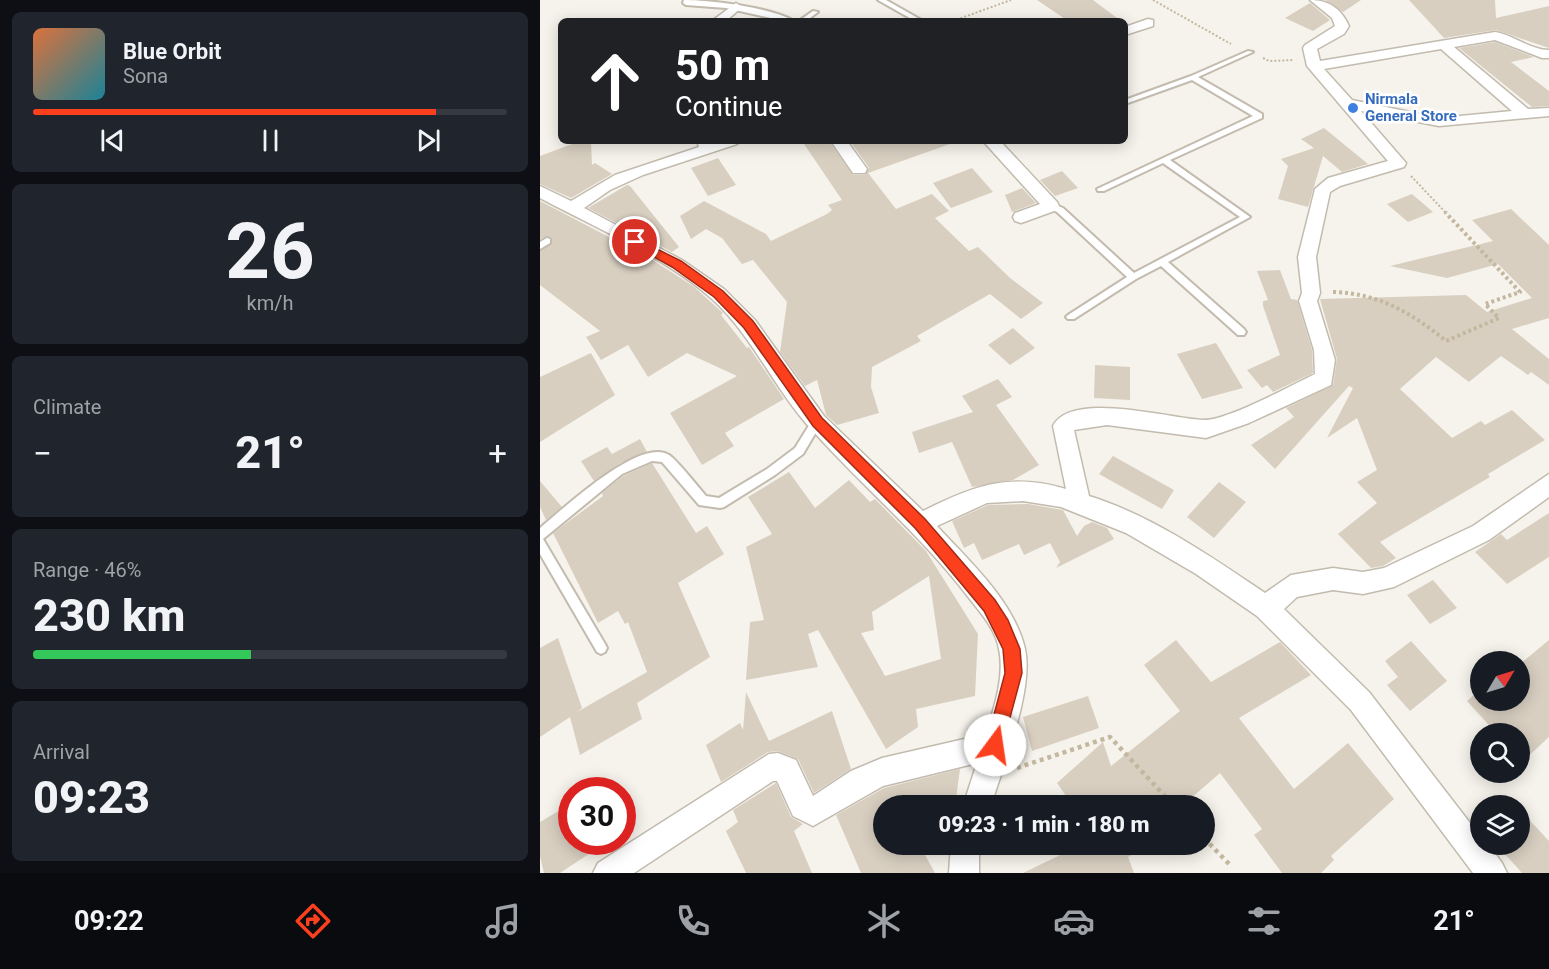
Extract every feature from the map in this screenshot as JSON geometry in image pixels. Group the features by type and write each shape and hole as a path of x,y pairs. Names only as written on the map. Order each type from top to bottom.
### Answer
{"street":[{"path":"1080,504 1063,426 1076,419 1107,416 1206,429 1242,417 1324,379 1327,369 1308,301 1311,293 1307,257 1323,189 1334,182 1398,163 1313,63 1310,48 1338,31 1342,26 1338,16 1316,0"},
{"path":"722,18 736,7"},
{"path":"1128,31 1148,22"},
{"path":"1313,63 1501,36 1537,53 1549,54"},
{"path":"1444,45 1527,116"},
{"path":"1348,104 1430,122 1527,116 1549,112"},
{"path":"841,144 859,169"},
{"path":"994,144 1051,206 1021,218"},
{"path":"574,207 593,191 635,171 706,145"},
{"path":"540,191 574,207 676,264 718,294 748,324 818,422 920,523 989,606 1002,626 1012,649 1013,673 980,795"},
{"path":"1266,608 1291,586 1334,579 1363,583 1386,579 1481,533 1546,489"},
{"path":"920,523 985,493 1017,491 1080,504 1113,515 1160,538 1266,608 1360,701 1424,788 1492,873"},
{"path":"608,873 768,768 778,767 786,770 803,806 813,812 861,781 882,772 995,745"},
{"path":"964,873 965,855"}],"lane":[{"path":"687,0 686,3 736,7 779,18"},
{"path":"881,0 914,18"},
{"path":"806,18 814,12"},
{"path":"1128,101 1193,77 1250,52"},
{"path":"1101,189 1260,116 1193,77"},
{"path":"1071,317 1133,277 1246,217 1164,160"},
{"path":"1051,206 1060,210 1133,277"},
{"path":"1162,262 1241,333"},
{"path":"540,535 618,471 651,456 665,458 703,501 720,503 771,472 799,451 818,422"},
{"path":"540,543 601,648"}],"path":[{"path":"961,18 1011,0"},
{"path":"1153,0 1269,61 1313,63"},
{"path":"1311,293 1355,291 1378,297 1426,324 1446,341 1499,318 1485,304 1520,292 1398,163"},
{"path":"985,778 1110,737 1164,795"},
{"path":"1215,849 1231,866"}],"building":[{"path":"1037,0 1093,0 1117,18 1064,18"},
{"path":"1325,0 1361,0 1343,12"},
{"path":"1409,0 1495,0 1496,18 1549,6 1549,48 1496,30 1444,38"},
{"path":"1310,3 1330,20 1313,31 1285,18"},
{"path":"1495,42 1534,57 1511,62 1549,91 1549,106 1532,107 1459,48"},
{"path":"1324,128 1368,164 1342,172 1323,156 1308,207 1278,199 1288,166 1281,159 1314,148 1301,139"},
{"path":"572,144 591,144 592,165 595,163 612,174 571,198 540,184 540,156"},
{"path":"804,144 831,144 853,175 865,175 869,168 852,144 950,144 868,173 896,209 932,194 949,211 935,218 969,251 978,247 1010,278 1043,303 1021,319 990,294 917,336 921,341 872,367 871,387 879,413 837,425 826,415 817,380 805,386 780,352 787,302 753,260 742,264 722,238 706,229 691,239 680,216 704,201 766,234 771,241 827,214 832,210 828,205 842,200"},
{"path":"718,158 736,185 708,196 691,168"},
{"path":"972,168 993,192 951,208 933,183"},
{"path":"1062,171 1078,188 1055,196 1040,180"},
{"path":"627,185 679,247 672,252 588,208"},
{"path":"1022,188 1036,203 1012,212 1005,195"},
{"path":"1412,194 1433,212 1408,222 1387,204"},
{"path":"540,201 651,259 693,286 723,313 721,315 747,348 749,347 784,399 725,433 734,446 702,465 670,413 737,376 687,353 648,377 628,345 601,360 586,337 600,331 540,285 540,251 552,243 552,238 548,236 540,239"},
{"path":"1511,209 1549,245 1549,318 1512,329 1549,359 1549,385 1531,372 1528,375 1501,356 1469,382 1436,357 1400,389 1452,438 1481,421 1485,425 1512,410 1545,440 1488,474 1490,477 1380,542 1396,558 1383,566 1371,568 1338,534 1377,503 1357,482 1377,470 1357,418 1327,438 1353,388 1349,386 1275,469 1251,445 1294,417 1286,408 1333,385 1337,359 1320,299 1466,295 1487,312 1532,298 1498,264 1447,278 1390,266 1493,241 1472,220"},
{"path":"1280,270 1291,299 1297,300 1312,350 1313,373 1273,392 1267,385 1262,388 1247,370 1280,355 1263,306 1263,301 1268,300 1257,271"},
{"path":"1013,328 1035,348 1010,365 988,345"},
{"path":"1216,343 1243,388 1202,399 1177,354"},
{"path":"591,353 615,395 540,442 540,377"},
{"path":"1095,365 1130,367 1130,400 1094,398"},
{"path":"998,379 1012,397 996,405 1039,465 1013,480 972,487 952,442 919,453 912,432 973,412 962,396"},
{"path":"640,439 647,452 620,463 594,481 581,461 607,447 612,454"},
{"path":"1113,456 1174,490 1162,509 1099,474"},
{"path":"652,463 696,533 707,526 724,554 678,583 710,657 637,703 642,719 580,755 570,717 540,737 540,648 558,638 582,708 577,712 647,672 628,622 625,624 618,611 598,623 553,533 603,496 602,493 623,476"},
{"path":"789,472 815,508 849,480 870,502 875,499 926,551 978,634 975,696 916,709 918,727 886,749 818,630 808,634 818,667 746,680 750,622 764,620 746,547 772,534 748,497","holes":["929,576 941,659 885,676 861,633 874,630 872,612"]},
{"path":"540,481 562,507 546,520 540,507"},
{"path":"1219,482 1246,502 1214,538 1187,517"},
{"path":"1028,504 1063,510 1077,536 1084,526 1092,522 1107,528 1114,539 1056,568 1060,562 1050,543 1024,555 1019,544 982,560 974,543 964,548 952,521 988,505"},
{"path":"1549,513 1549,557 1507,584 1475,552 1501,534 1507,540"},
{"path":"1433,580 1457,608 1430,624 1407,595"},
{"path":"1176,640 1211,682 1280,642 1311,675 1239,718 1294,789 1348,743 1394,799 1331,856 1334,860 1321,873 1282,873 1254,835 1262,829 1220,773 1195,795 1065,795 1057,783 1103,742 1111,766 1180,711 1144,665"},
{"path":"1549,640 1549,737 1530,755 1530,723 1487,723 1476,711 1530,711 1530,656"},
{"path":"1411,641 1447,681 1410,711 1387,685 1398,677 1385,661"},
{"path":"746,692 769,741 832,711 851,769 814,793 798,759 778,751 768,752 721,782 706,745 740,723 743,730"},
{"path":"1088,696 1099,728 1032,751 1023,717"},
{"path":"960,769 956,795 873,795 873,855 925,855 935,873 861,873 836,815 884,788"},
{"path":"776,783 791,817 803,824 794,831 812,873 746,873 726,831 738,822 733,810"},
{"path":"558,811 558,855 587,855 560,873 544,873 540,856 540,822"},
{"path":"1530,821 1549,841 1549,873 1522,873 1506,855 1530,855"},
{"path":"1060,855 1131,855 1128,857 1134,873 1023,873"}],"place":[{"name":"Nirmala General Store","path":"1353,108"}],"route":[{"path":"635,242 676,264 718,294 748,324 818,422 920,523 989,606 1002,626 1012,649 1013,673 995,745"}]}
